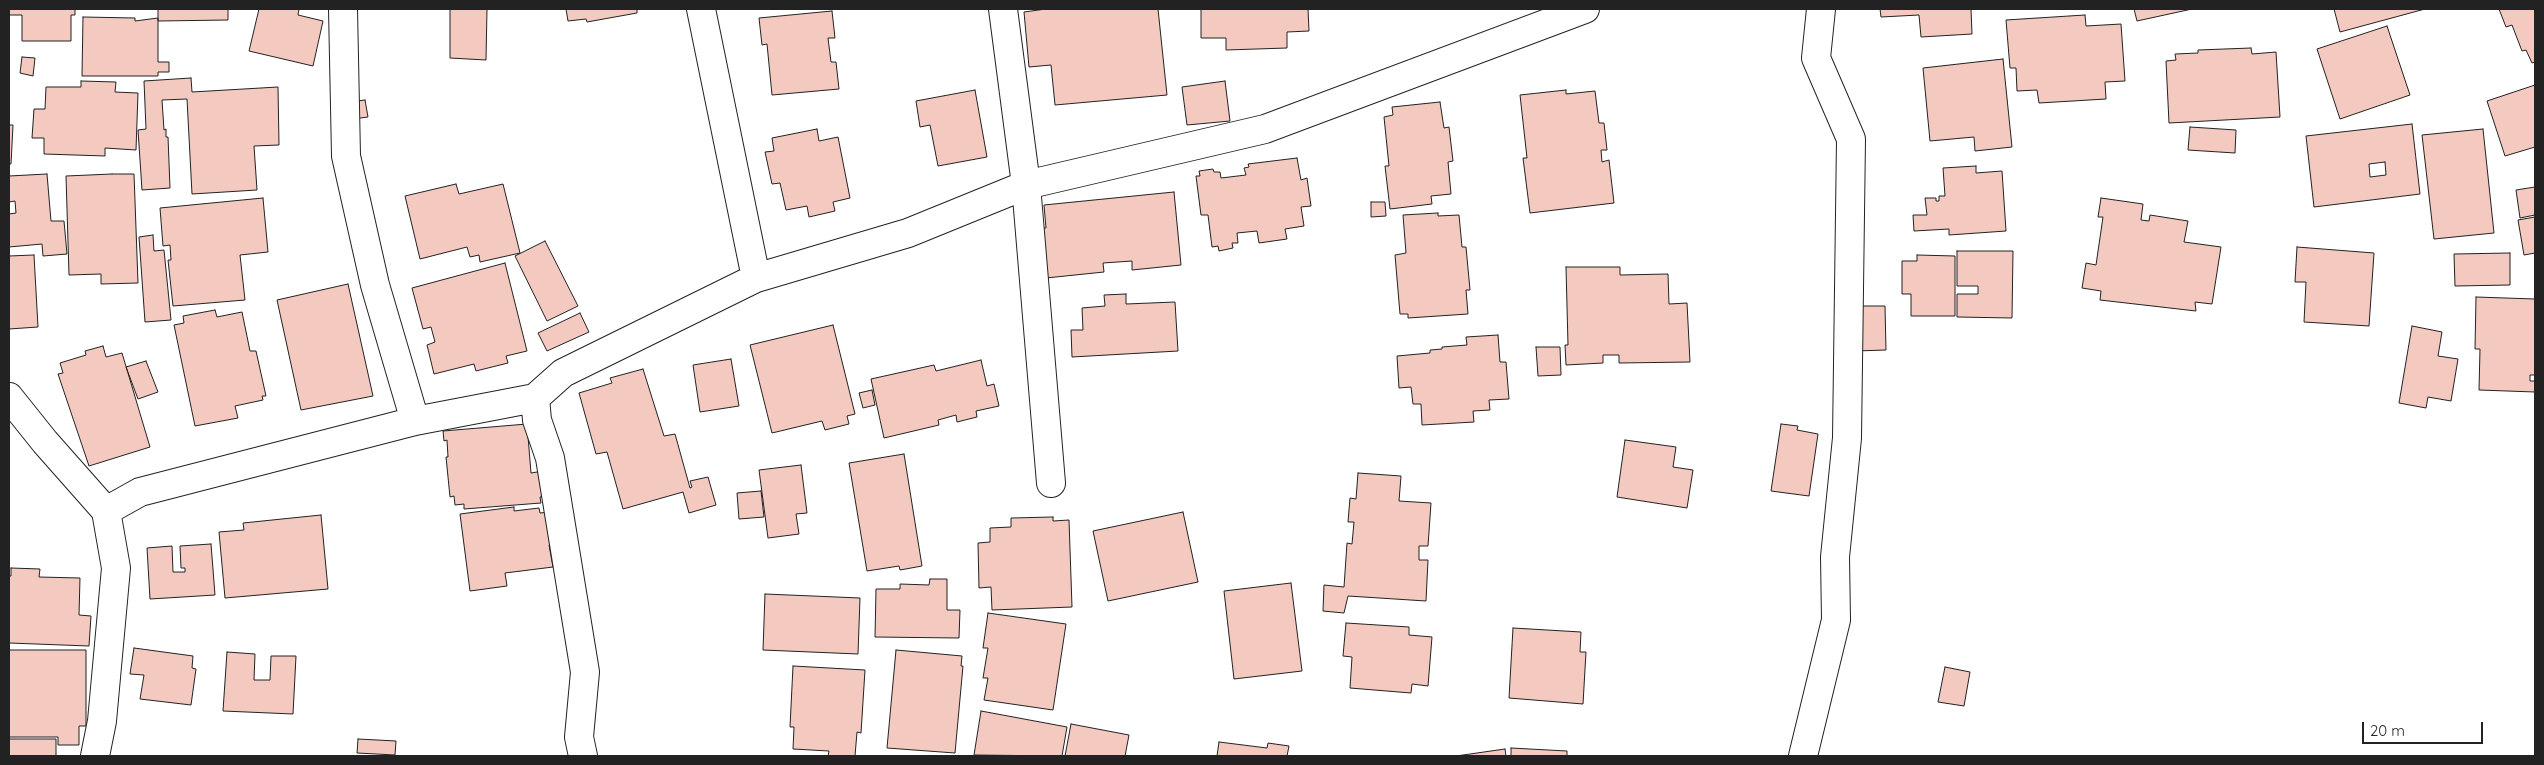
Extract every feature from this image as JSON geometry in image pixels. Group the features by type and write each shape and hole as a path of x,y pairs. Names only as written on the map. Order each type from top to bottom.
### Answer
{"street":[{"path":"343,9 346,156 375,285 415,421"},
{"path":"701,9 756,278"},
{"path":"1003,9 1026,185 1050,483"},
{"path":"106,511 140,492 415,421 535,398 563,373 756,278 908,233 1026,185 1265,129 1585,9"},
{"path":"1803,756 1836,620 1835,557 1848,438 1852,140 1816,58 1821,9"},
{"path":"9,397 45,442 106,511 116,568 102,721 95,756"},
{"path":"535,398 537,420 550,458 585,672 579,737 582,756"}],"building":[{"path":"9,9 75,9 75,15 71,15 71,41 22,41 22,15 9,15"},
{"path":"158,9 228,9 228,20 158,21"},
{"path":"259,9 299,9 298,15 323,21 313,66 249,51"},
{"path":"450,9 487,9 486,60 450,58"},
{"path":"566,9 637,9 637,13 587,22 586,19 568,21"},
{"path":"1046,9 1158,9 1167,95 1055,105 1051,65 1029,67 1024,12"},
{"path":"1201,9 1308,9 1309,31 1287,32 1287,48 1226,50 1226,38 1201,38"},
{"path":"1880,9 1971,9 1972,34 1921,37 1919,15 1881,17"},
{"path":"2134,9 2192,9 2137,21"},
{"path":"2334,9 2425,9 2340,32"},
{"path":"2499,9 2535,9 2535,62 2532,63 2526,50 2522,51 2512,25 2506,27"},
{"path":"832,11 835,38 828,38 831,62 836,62 839,89 772,95 767,44 762,45 759,18"},
{"path":"2085,15 2086,26 2121,24 2125,81 2105,82 2106,99 2039,103 2037,90 2017,91 2016,68 2010,68 2006,20"},
{"path":"83,17 135,18 135,21 158,18 158,62 169,62 169,72 158,72 158,76 82,76"},
{"path":"2387,26 2410,95 2340,119 2317,49"},
{"path":"2251,48 2252,54 2276,52 2280,117 2169,123 2166,61 2176,60 2175,54 2198,53 2198,50"},
{"path":"22,57 35,58 33,76 20,73"},
{"path":"2003,59 2012,147 1975,151 1974,137 1930,141 1923,68"},
{"path":"191,78 192,92 278,87 279,145 254,146 257,190 192,194 187,99 162,100 164,130 166,129 166,137 168,137 170,188 142,190 138,130 146,129 144,81"},
{"path":"81,81 116,82 115,92 138,93 136,150 105,148 105,156 44,154 44,138 32,138 34,109 45,109 46,87 81,87"},
{"path":"1225,81 1230,121 1187,125 1182,87"},
{"path":"2535,85 2535,147 2505,156 2487,101"},
{"path":"975,90 987,157 938,166 930,125 920,127 916,101"},
{"path":"1566,90 1566,94 1595,91 1599,123 1604,123 1607,150 1601,150 1602,162 1609,160 1614,203 1530,213 1523,158 1527,158 1520,95"},
{"path":"365,100 368,117 353,119 350,102"},
{"path":"1440,102 1444,128 1449,127 1453,161 1448,162 1451,194 1431,196 1432,204 1390,209 1385,166 1389,166 1384,117 1393,115 1392,107"},
{"path":"2412,124 2420,194 2314,207 2306,136","holes":["2385,162 2386,175 2370,177 2369,164"]},
{"path":"9,125 13,125 11,164 9,164"},
{"path":"2190,127 2236,130 2235,153 2188,150"},
{"path":"817,129 819,141 838,137 850,198 833,202 835,211 809,217 807,206 786,210 780,183 772,184 765,152 774,151 772,138"},
{"path":"2483,129 2494,233 2434,239 2422,135"},
{"path":"1297,158 1301,180 1307,178 1311,206 1301,207 1304,226 1285,229 1287,239 1259,243 1257,231 1237,233 1238,243 1232,243 1233,248 1219,251 1218,246 1212,247 1208,215 1201,215 1196,176 1200,176 1199,171 1213,169 1214,172 1220,172 1221,178 1246,175 1244,168 1249,167 1248,164"},
{"path":"1976,166 1976,173 2002,171 2006,231 1949,235 1949,229 1914,231 1913,215 1927,215 1925,198 1936,198 1936,201 1939,201 1939,196 1945,196 1943,168"},
{"path":"47,174 51,221 64,221 67,254 43,256 42,244 9,247 9,214 16,213 15,201 9,202 9,176"},
{"path":"134,174 138,283 101,284 101,274 69,275 66,176"},
{"path":"456,184 459,194 503,184 520,253 480,262 479,255 470,257 467,247 420,259 405,196"},
{"path":"2535,187 2535,215 2520,218 2516,190"},
{"path":"1174,192 1181,265 1132,270 1132,261 1103,263 1104,272 1046,278 1041,228 1046,228 1044,205"},
{"path":"263,198 268,252 240,255 245,300 173,306 168,260 171,260 170,245 163,246 160,208"},
{"path":"2101,198 2143,204 2141,220 2149,221 2150,215 2188,221 2184,242 2221,247 2212,304 2195,302 2196,311 2100,300 2101,291 2082,288 2086,263 2096,265 2103,217 2098,217"},
{"path":"1371,202 1385,202 1386,216 1371,217"},
{"path":"1438,213 1438,216 1459,215 1462,247 1466,247 1470,290 1466,290 1468,314 1408,318 1408,314 1400,314 1395,255 1406,253 1403,215"},
{"path":"2535,217 2535,253 2524,255 2518,220"},
{"path":"153,235 154,251 164,250 171,320 145,322 139,237"},
{"path":"545,241 578,306 547,321 515,256"},
{"path":"2297,247 2374,253 2369,326 2304,322 2306,282 2295,282"},
{"path":"1957,251 2013,251 2012,318 1957,317 1957,294 1978,294 1978,286 1957,286"},
{"path":"2510,253 2510,285 2455,286 2454,254"},
{"path":"34,255 38,327 9,329 9,256"},
{"path":"1917,255 1955,256 1955,316 1911,316 1911,294 1902,294 1902,261 1917,261"},
{"path":"505,263 527,351 506,356 508,363 476,371 474,364 434,374 427,345 435,342 431,327 423,329 412,288"},
{"path":"1566,267 1620,267 1620,275 1668,274 1669,304 1687,303 1690,362 1619,363 1619,355 1603,355 1603,363 1566,365 1565,345 1568,345"},
{"path":"348,284 373,396 301,410 277,300"},
{"path":"1126,294 1126,304 1175,302 1178,351 1072,357 1071,330 1083,330 1082,308 1105,306 1104,295"},
{"path":"2476,297 2535,299 2535,375 2530,375 2530,381 2535,381 2535,392 2479,390 2480,349 2475,349"},
{"path":"1855,306 1885,306 1886,350 1855,351"},
{"path":"215,310 217,317 242,312 250,351 256,351 266,396 262,396 263,400 235,406 238,418 195,426 174,325 184,323 183,316"},
{"path":"580,313 589,332 547,351 538,333"},
{"path":"833,325 855,414 847,416 849,424 825,430 822,421 772,433 750,345"},
{"path":"2412,326 2442,332 2438,356 2458,359 2451,401 2428,397 2426,408 2399,403"},
{"path":"1498,335 1500,362 1506,362 1509,399 1489,400 1490,410 1473,411 1474,422 1422,425 1421,404 1413,404 1411,387 1399,388 1397,356 1430,353 1430,350 1442,349 1442,347 1467,345 1466,337"},
{"path":"103,346 106,357 122,353 150,447 89,466 58,374 63,373 60,363 86,355 85,351"},
{"path":"1536,347 1560,347 1561,375 1538,376"},
{"path":"731,359 739,406 700,412 693,365"},
{"path":"981,360 987,386 994,384 999,406 976,411 977,417 957,422 956,415 938,420 939,425 884,438 871,379 934,365 936,371"},
{"path":"146,361 158,392 138,399 126,367"},
{"path":"643,369 664,436 675,434 690,488 692,487 690,481 708,477 716,505 689,513 683,492 623,509 607,452 596,454 579,393 612,383 610,378"},
{"path":"872,390 875,405 863,408 859,393"},
{"path":"527,424 531,473 543,471 545,496 540,497 541,503 464,509 464,504 455,505 454,496 450,497 446,457 448,457 447,440 444,441 443,431"},
{"path":"1781,424 1798,426 1797,430 1818,434 1809,496 1771,491"},
{"path":"1625,440 1676,447 1673,467 1693,470 1687,508 1617,497"},
{"path":"904,454 922,566 900,570 899,566 867,571 849,463"},
{"path":"801,465 807,513 796,514 799,534 768,538 759,470"},
{"path":"1358,473 1401,476 1399,501 1431,503 1428,546 1419,546 1419,560 1428,560 1426,601 1348,596 1344,613 1323,611 1324,585 1344,587 1347,543 1352,544 1354,522 1348,522 1350,498 1356,499"},
{"path":"761,491 764,517 739,519 737,493"},
{"path":"514,507 514,511 539,508 540,513 549,512 554,544 549,545 553,567 505,573 507,586 470,591 460,514"},
{"path":"1183,512 1198,582 1108,601 1093,531"},
{"path":"321,515 328,589 225,598 219,532 244,530 243,523"},
{"path":"1053,517 1053,521 1069,520 1072,607 992,610 991,587 979,588 978,543 990,542 990,528 1011,527 1011,518"},
{"path":"211,544 215,595 150,599 147,548 172,546 173,572 185,572 185,568 181,568 180,546"},
{"path":"11,568 40,569 39,577 80,578 79,615 91,616 89,646 9,643 9,576 11,576"},
{"path":"930,579 947,579 947,610 960,610 959,638 875,637 876,589 900,589 900,584 929,585"},
{"path":"1291,583 1302,671 1234,679 1224,591"},
{"path":"765,594 860,598 858,654 763,650"},
{"path":"988,613 1066,624 1053,710 984,700 988,678 983,678 988,648 983,648"},
{"path":"1346,623 1409,627 1409,635 1432,637 1428,686 1412,684 1411,693 1350,688 1352,657 1343,656"},
{"path":"1513,628 1581,632 1580,652 1586,652 1583,704 1509,698"},
{"path":"134,648 193,656 192,668 196,669 191,705 140,699 144,675 130,674"},
{"path":"9,650 86,650 86,726 79,726 79,745 58,745 58,737 9,737"},
{"path":"896,650 962,656 961,666 963,666 955,753 887,748"},
{"path":"227,652 255,654 254,680 270,680 271,656 296,656 293,714 223,711"},
{"path":"793,666 865,670 861,733 857,732 855,756 828,756 829,751 793,749 794,727 790,727"},
{"path":"1945,667 1970,672 1964,706 1938,702"},
{"path":"981,711 1067,727 1062,756 974,755"},
{"path":"1071,724 1129,735 1125,756 1065,756"},
{"path":"9,739 56,739 56,756 9,756"},
{"path":"358,739 396,741 395,755 357,753"},
{"path":"1219,742 1267,748 1268,743 1289,746 1287,756 1217,756"},
{"path":"1511,748 1567,751 1567,756 1511,756"},
{"path":"1505,749 1506,756 1456,756"}]}
